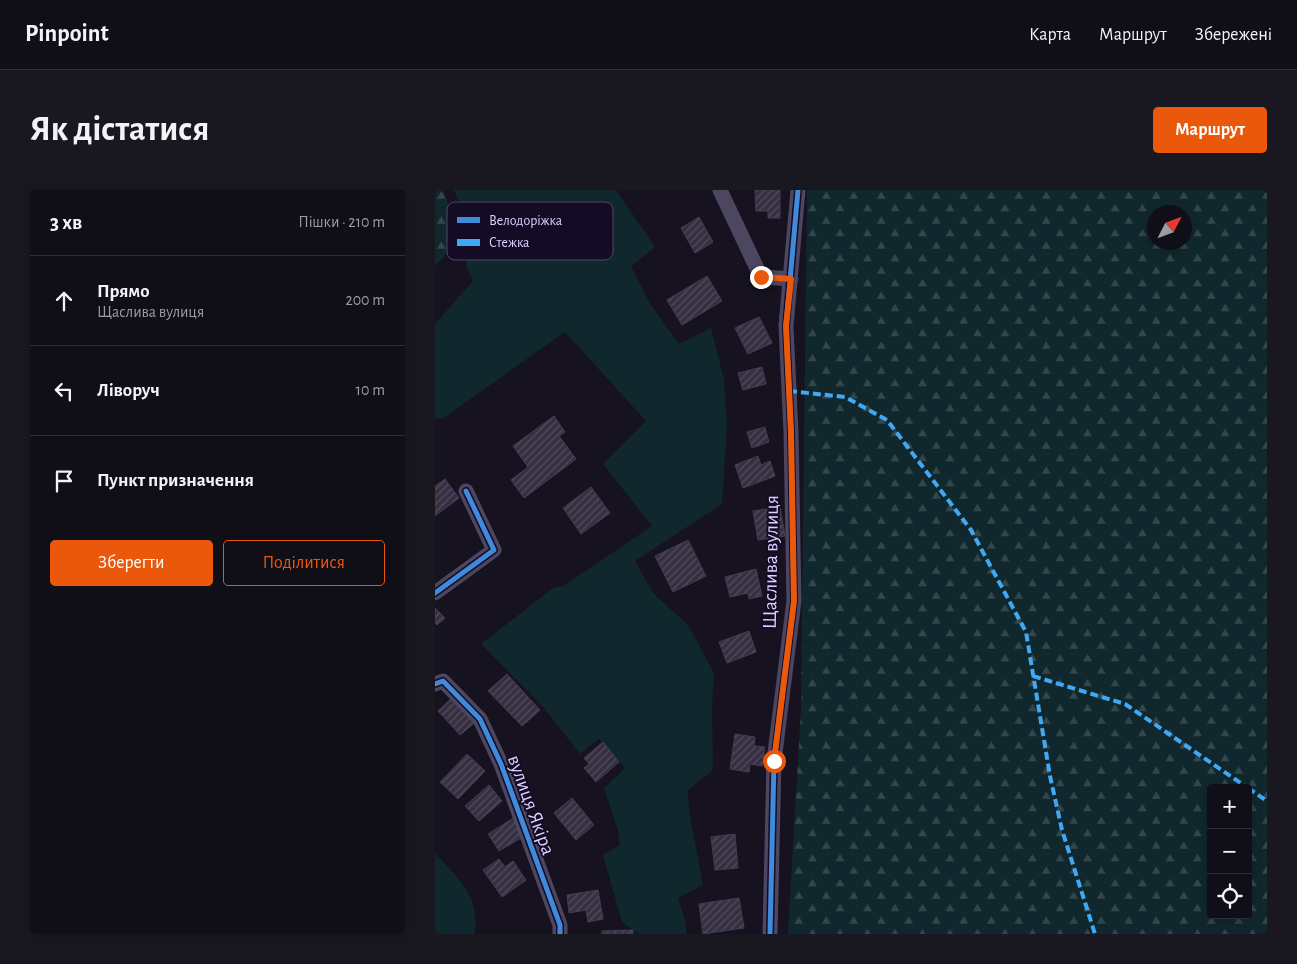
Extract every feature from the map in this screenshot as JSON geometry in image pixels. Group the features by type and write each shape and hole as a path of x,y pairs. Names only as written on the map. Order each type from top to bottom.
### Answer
{"street":[{"path":"720,190 761,277 791,279"},
{"name":"Щаслива вулиця","path":"770,934 774,761 794,601 791,432 786,326 798,190"},
{"path":"435,593 494,550 466,490"},
{"name":"вулиця Якіра","path":"435,684 443,681 480,719 501,764 560,925 560,934"}],"green space":[{"path":"435,190 443,190 447,202 447,253 435,265"},
{"path":"454,190 616,190 655,247 631,266 649,302 679,344 711,328 724,380 727,427 722,504 635,561 653,593 688,625 714,673 712,707 713,770 688,790 689,811 703,885 678,898 686,924 686,934 639,934 622,922 603,855 620,845 618,831 604,788 625,768 599,739 580,754 545,709 481,644 553,588 563,586 652,526 603,464 646,421 565,332 442,419 435,418 435,324 473,281 466,266 467,260 613,260 613,202 459,202"},
{"path":"807,190 1267,190 1267,934 788,934 801,709"},
{"path":"435,853 459,880 471,899 476,921 474,934 435,934"}],"building":[{"path":"755,190 780,190 780,218 768,218 768,211 756,211"},
{"path":"699,217 713,242 695,253 681,228"},
{"path":"707,276 722,301 682,325 667,300"},
{"path":"759,317 772,343 748,354 735,328"},
{"path":"762,367 766,384 743,390 738,373"},
{"path":"554,416 565,432 559,436 576,459 524,498 511,480 528,467 513,446"},
{"path":"765,427 769,442 752,448 747,432"},
{"path":"758,456 761,465 770,461 775,476 743,488 735,465"},
{"path":"445,479 459,498 435,516 435,486"},
{"path":"591,487 610,513 581,534 563,508"},
{"path":"780,507 785,536 758,540 753,511"},
{"path":"688,540 706,576 673,592 655,556"},
{"path":"756,569 762,596 749,599 748,593 730,597 725,577"},
{"path":"435,608 445,618 437,625 435,623"},
{"path":"749,631 756,652 727,663 719,642"},
{"path":"507,674 540,710 522,726 488,691"},
{"path":"455,695 478,720 460,735 438,711"},
{"path":"735,734 755,737 754,746 765,747 762,766 750,764 749,772 730,769"},
{"path":"603,742 619,762 596,782 584,768 589,764 584,758"},
{"path":"467,754 485,771 458,799 440,782"},
{"path":"489,785 502,801 479,821 465,806"},
{"path":"572,798 594,825 576,840 554,813"},
{"path":"515,817 526,835 499,851 488,834"},
{"path":"735,834 738,868 715,870 711,837"},
{"path":"499,859 505,867 513,861 526,880 502,897 483,870"},
{"path":"598,890 603,919 588,922 586,910 569,913 567,895"},
{"path":"739,898 744,928 703,934 699,904"},
{"path":"633,930 633,934 602,934 602,931"}],"marked path":[{"path":"789,391 845,397 887,420 971,530 1026,632 1050,776 1062,830 1095,934"},
{"path":"1033,676 1125,704 1242,784"},
{"path":"1252,791 1267,801"}],"cycle path":[{"path":"770,934 774,761 794,601 791,432 786,326 798,190"},
{"path":"435,593 494,550 466,491"},
{"path":"435,684 443,681 480,719 501,764 560,925 560,934"}],"route":[{"path":"761,277 791,279 786,326 791,432 794,601 774,761"}]}
